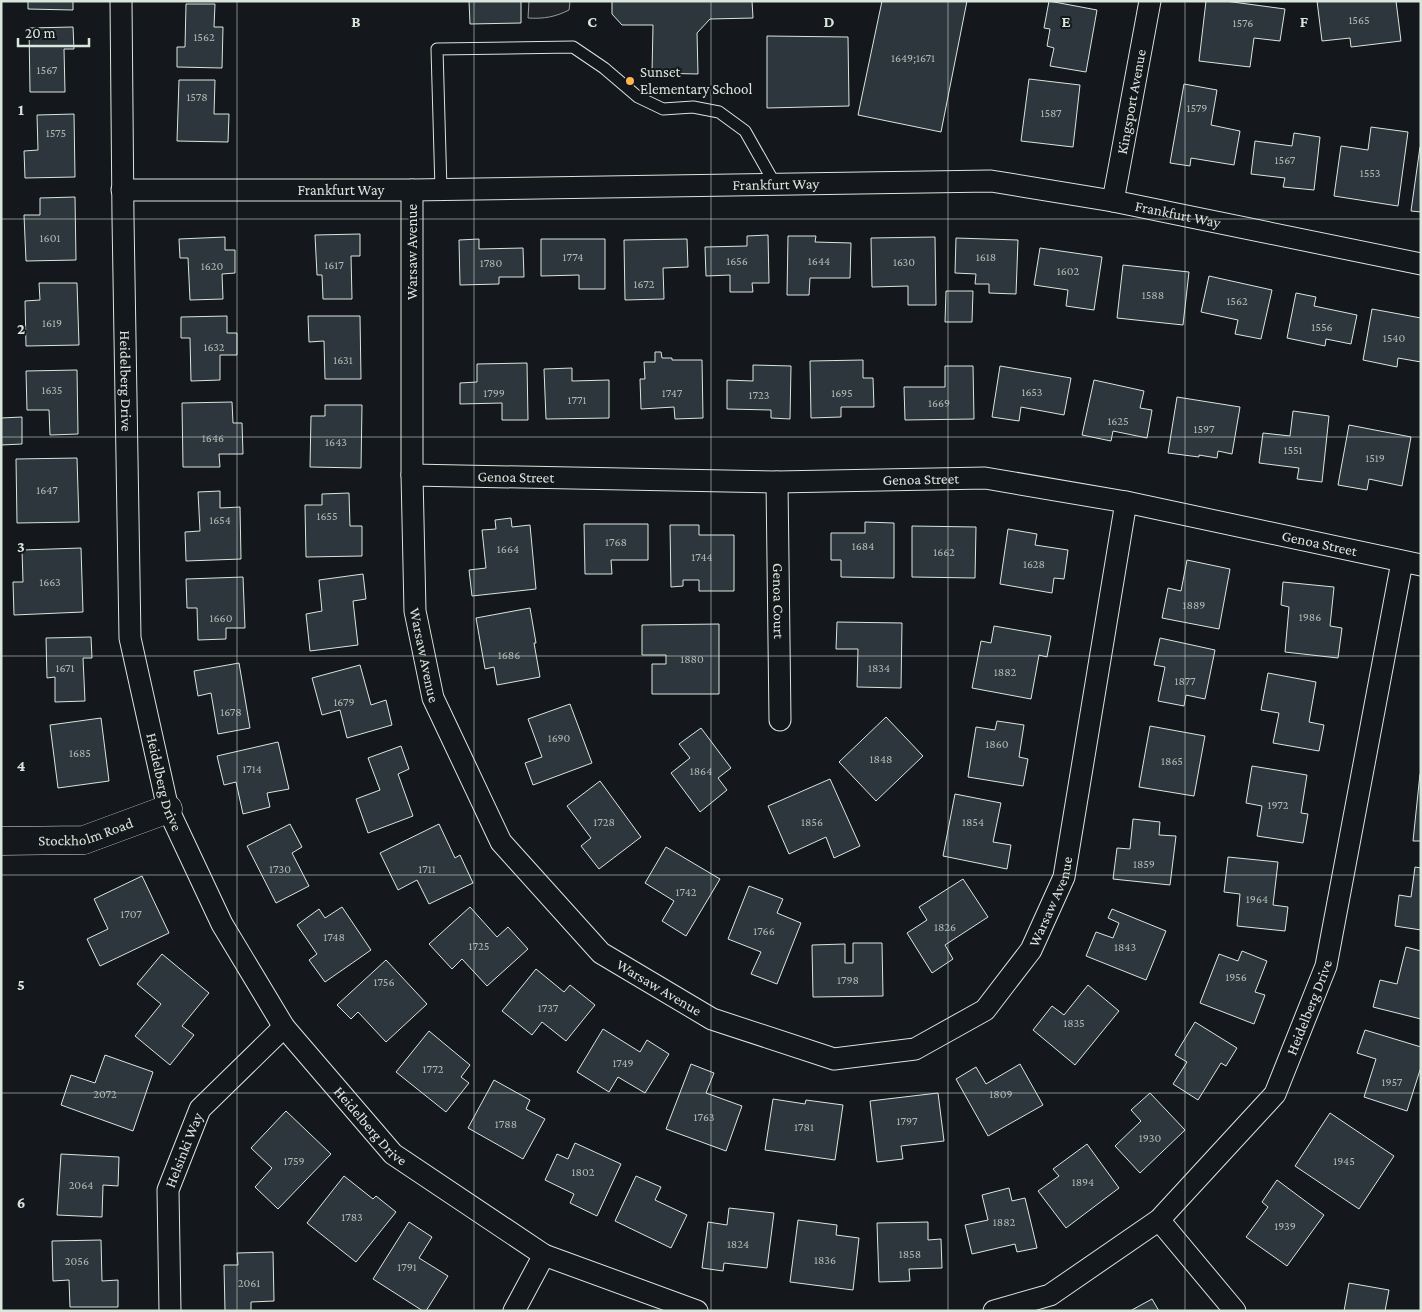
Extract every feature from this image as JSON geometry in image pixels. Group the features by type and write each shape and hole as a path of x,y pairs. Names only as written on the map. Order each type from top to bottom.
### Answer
{"street":[{"name":"Heidelberg Drive","path":"121,1 122,190 130,638 168,809 222,924 284,1027 393,1154 544,1255 696,1311"},
{"name":"Kingsport Avenue","path":"1113,201 1150,1"},
{"name":"Frankfurt Way","path":"122,190 441,190 991,181 1113,201 1421,264"},
{"name":"Warsaw Avenue","path":"412,190 412,475 415,611 433,698 501,842 601,953 712,1018 834,1059 915,1049 985,1010 1031,950 1064,877 1126,502"},
{"name":"Genoa Street","path":"412,475 777,482 985,478 1126,502 1411,564"},
{"name":"Genoa Court","path":"777,482 780,720"},
{"name":"Heidelberg Drive","path":"994,1311 1050,1295 1159,1220 1275,1094 1326,966 1411,564"},
{"name":"Stockholm Road","path":"1,840 84,840 168,809"},
{"name":"Helsinki Way","path":"170,1311 168,1190 200,1109 284,1027"},
{"path":"1159,1220 1234,1311"},
{"path":"514,1311 544,1255"}],"lane":[{"path":"441,190 436,49 573,47 604,68 638,97 663,109 692,107 719,112 745,131 775,184"}],"shaded area":[{"path":"529,1 570,2 569,10 554,16 528,18"}],"building":[{"path":"28,1 73,1 73,10 28,9"},
{"path":"469,1 521,1 521,23 470,24"},
{"path":"612,1 752,1 753,18 710,19 697,33 698,74 652,73 653,25 622,25 612,14"},
{"path":"882,1 967,1 941,132 858,115"},
{"path":"1049,1 1097,10 1086,72 1050,66 1054,48 1047,46 1050,29 1044,28"},
{"path":"1206,1 1225,1 1285,9 1280,41 1254,38 1250,67 1199,61"},
{"path":"1317,1 1396,1 1401,41 1351,47 1350,38 1322,41"},
{"path":"186,4 215,4 214,27 223,27 222,68 177,67 177,47 185,47"},
{"path":"73,27 74,49 64,49 65,92 30,92 29,28"},
{"path":"767,36 848,37 849,106 767,108"},
{"path":"1029,79 1080,85 1073,147 1021,141"},
{"path":"179,80 215,80 214,114 229,114 228,142 177,141"},
{"path":"1184,84 1217,90 1211,125 1240,131 1234,165 1191,158 1190,166 1170,163"},
{"path":"74,114 75,177 25,178 24,151 38,150 37,115"},
{"path":"1371,127 1408,132 1398,206 1334,196 1341,146 1368,150"},
{"path":"1294,133 1320,137 1314,190 1283,187 1285,178 1251,174 1255,141 1292,146"},
{"path":"1421,147 1421,212 1411,211"},
{"path":"75,197 76,260 26,261 24,215 40,215 40,198"},
{"path":"360,234 360,256 351,256 352,299 323,299 322,275 317,275 315,235"},
{"path":"768,235 769,283 752,283 753,292 730,292 730,275 706,276 705,247 747,246 747,236"},
{"path":"788,236 816,236 815,242 851,243 850,278 810,278 809,295 787,295"},
{"path":"225,237 225,250 235,250 235,273 222,274 223,299 190,300 188,258 180,258 179,239"},
{"path":"935,237 936,305 908,305 908,286 872,287 871,238"},
{"path":"956,238 1018,240 1016,294 989,293 989,284 975,284 976,274 955,273"},
{"path":"479,239 479,249 523,248 524,277 499,277 499,284 460,285 459,240"},
{"path":"541,239 605,239 605,289 579,289 579,275 541,276"},
{"path":"687,239 688,267 663,268 664,299 625,300 624,240"},
{"path":"1040,248 1102,257 1094,310 1066,306 1068,290 1034,285"},
{"path":"1123,265 1189,272 1183,325 1117,318"},
{"path":"1209,276 1272,290 1261,339 1235,334 1238,320 1201,312"},
{"path":"39,283 77,283 79,345 26,346 25,301 40,300"},
{"path":"946,291 973,291 972,322 945,322"},
{"path":"1296,293 1316,297 1314,306 1357,315 1351,344 1326,339 1325,346 1287,338"},
{"path":"1372,309 1421,318 1421,362 1398,358 1397,367 1363,360"},
{"path":"227,316 227,333 237,333 237,355 220,355 220,380 191,381 190,338 181,338 181,317"},
{"path":"308,316 360,316 361,379 325,379 324,341 309,342"},
{"path":"655,352 661,352 662,358 672,358 672,360 702,360 703,418 675,419 674,407 641,409 640,379 645,379 644,362 655,362"},
{"path":"863,360 863,378 873,378 874,407 841,407 841,417 811,418 810,361"},
{"path":"527,363 528,420 502,420 502,403 460,404 460,383 477,382 477,364"},
{"path":"753,365 791,366 790,419 771,418 771,410 727,409 727,380 753,381"},
{"path":"945,366 973,366 974,419 905,420 904,387 945,387"},
{"path":"1000,366 1071,378 1064,415 1021,407 1019,421 992,417"},
{"path":"572,368 572,381 609,380 609,418 546,419 544,369"},
{"path":"77,370 78,434 50,435 49,410 27,410 26,371"},
{"path":"1094,380 1144,391 1140,408 1152,410 1147,438 1113,431 1111,441 1082,435"},
{"path":"1177,397 1240,407 1232,454 1218,451 1217,458 1168,453"},
{"path":"232,402 233,423 242,423 243,454 219,454 220,467 183,467 182,403"},
{"path":"325,405 362,405 361,468 310,467 311,416 325,416"},
{"path":"1293,411 1329,416 1322,482 1297,479 1299,468 1259,463 1263,433 1290,436"},
{"path":"22,417 22,444 1,445 1,418"},
{"path":"1349,425 1411,437 1402,486 1369,479 1367,490 1338,485"},
{"path":"77,458 79,522 17,523 16,459"},
{"path":"220,491 220,508 240,507 241,559 186,561 185,532 200,531 198,492"},
{"path":"349,493 350,526 362,526 362,556 306,557 305,505 322,505 322,494"},
{"path":"511,518 512,527 530,525 536,589 472,596 469,570 486,568 482,530 496,529 495,520"},
{"path":"865,522 894,523 894,578 841,577 841,560 831,560 831,533 865,533"},
{"path":"584,524 648,524 648,560 611,560 612,574 585,574"},
{"path":"670,525 699,525 699,535 734,535 734,591 699,591 699,580 683,580 683,586 671,587"},
{"path":"912,526 976,527 975,578 912,577"},
{"path":"1008,529 1037,534 1035,545 1068,550 1064,579 1054,578 1052,593 1000,584"},
{"path":"81,548 83,612 14,615 13,582 23,582 22,550"},
{"path":"1187,560 1230,569 1219,629 1162,618 1168,588 1181,591"},
{"path":"363,574 366,599 353,601 358,645 310,651 306,614 322,611 319,580"},
{"path":"243,577 245,628 226,628 226,639 198,640 197,608 187,608 186,579"},
{"path":"1283,582 1334,587 1330,626 1342,628 1338,658 1285,652 1289,607 1281,605"},
{"path":"530,608 540,677 497,685 494,667 485,669 476,618"},
{"path":"837,622 902,623 901,688 857,687 858,649 836,649"},
{"path":"719,624 719,694 652,694 652,664 666,664 666,655 642,655 642,625"},
{"path":"994,626 1051,636 1047,657 1039,655 1031,699 972,688 981,641 991,643"},
{"path":"91,637 92,658 83,658 85,701 55,702 55,677 47,678 46,638"},
{"path":"1160,638 1215,650 1205,699 1186,695 1184,706 1158,701 1165,667 1154,665"},
{"path":"239,663 250,728 218,734 211,693 198,696 194,671"},
{"path":"360,665 371,705 386,700 392,725 347,738 340,710 322,715 312,678"},
{"path":"1268,673 1316,682 1309,722 1324,725 1319,751 1273,743 1279,713 1261,710"},
{"path":"570,704 592,763 533,785 525,763 542,757 528,719"},
{"path":"886,717 923,756 876,801 839,762"},
{"path":"101,718 109,781 58,788 50,725"},
{"path":"997,721 1024,725 1019,757 1028,759 1023,786 968,777 976,727 995,730"},
{"path":"1150,726 1205,736 1194,796 1139,787"},
{"path":"701,728 731,768 718,778 727,790 700,812 671,773 690,758 679,744"},
{"path":"278,742 289,789 267,793 270,807 243,814 236,782 224,785 217,756"},
{"path":"401,746 409,769 398,774 413,816 368,833 356,799 380,790 368,758"},
{"path":"1252,766 1307,775 1301,813 1308,814 1303,843 1257,836 1262,806 1246,803"},
{"path":"1420,774 1421,841 1413,841"},
{"path":"830,779 860,846 834,858 826,837 789,854 768,806"},
{"path":"600,781 641,837 599,869 581,846 591,838 567,806"},
{"path":"955,794 1001,803 993,842 1011,845 1007,869 943,856"},
{"path":"1133,819 1160,822 1159,835 1176,836 1170,885 1113,879 1117,848 1130,849"},
{"path":"290,824 302,847 292,853 309,886 276,903 247,846"},
{"path":"439,824 455,858 460,855 473,883 429,904 417,880 398,890 380,853"},
{"path":"666,847 720,879 686,936 662,921 674,901 645,883"},
{"path":"1228,857 1278,862 1273,905 1288,907 1285,931 1237,926 1240,894 1224,892"},
{"path":"1415,867 1421,868 1421,930 1395,926 1399,895 1411,897"},
{"path":"142,876 169,933 100,966 87,939 108,929 94,899"},
{"path":"963,879 988,917 945,945 953,959 932,973 907,933 927,920 919,907"},
{"path":"749,886 783,899 777,913 801,923 777,984 751,974 761,952 728,939"},
{"path":"342,907 371,950 325,982 309,960 317,954 297,925 319,909 325,918"},
{"path":"470,907 497,937 508,927 528,949 487,986 462,959 452,969 429,944"},
{"path":"1112,909 1166,931 1146,980 1086,956 1096,932 1113,938 1119,923 1108,918"},
{"path":"853,943 882,943 883,996 813,997 812,945 845,944 845,963 853,963"},
{"path":"1406,947 1421,951 1421,1019 1373,1007 1380,980 1397,984"},
{"path":"1242,951 1267,961 1255,992 1265,995 1254,1024 1200,1003 1219,954 1238,961"},
{"path":"162,954 209,993 182,1026 194,1035 170,1065 135,1036 161,1004 137,984"},
{"path":"386,960 427,1004 386,1042 358,1012 351,1019 337,1005"},
{"path":"536,969 564,992 570,985 595,1005 566,1041 542,1022 532,1035 502,1011"},
{"path":"1088,985 1119,1011 1075,1065 1033,1030 1052,1006 1064,1015"},
{"path":"1195,1022 1237,1048 1226,1066 1221,1063 1198,1100 1173,1084 1187,1062 1175,1055"},
{"path":"603,1029 640,1052 647,1040 669,1054 645,1093 618,1077 609,1092 577,1072"},
{"path":"1365,1030 1421,1047 1421,1067 1407,1111 1364,1097 1376,1059 1357,1053"},
{"path":"429,1031 470,1065 461,1077 469,1083 446,1112 396,1072"},
{"path":"105,1055 153,1072 133,1131 61,1105 71,1075 95,1083"},
{"path":"691,1064 714,1073 706,1093 742,1106 726,1151 666,1129"},
{"path":"1020,1064 1043,1105 988,1136 956,1079 976,1067 986,1084"},
{"path":"494,1080 530,1100 526,1109 545,1119 523,1159 468,1128"},
{"path":"938,1093 944,1141 901,1146 903,1159 877,1162 870,1101"},
{"path":"1150,1093 1185,1130 1140,1173 1115,1146 1141,1121 1131,1110"},
{"path":"773,1099 805,1104 806,1100 843,1105 835,1160 765,1150"},
{"path":"286,1111 331,1154 278,1209 255,1187 272,1168 251,1148"},
{"path":"1330,1113 1394,1156 1359,1209 1295,1166"},
{"path":"575,1143 621,1164 597,1216 570,1203 574,1194 545,1180 557,1154 568,1159"},
{"path":"1087,1144 1119,1188 1066,1228 1038,1191 1059,1176 1053,1169"},
{"path":"61,1154 119,1157 118,1186 103,1185 102,1217 57,1215"},
{"path":"344,1176 373,1199 376,1196 396,1212 356,1262 307,1223"},
{"path":"636,1176 661,1187 655,1200 687,1215 671,1248 615,1221"},
{"path":"1277,1180 1324,1215 1287,1266 1246,1237 1268,1207 1262,1202"},
{"path":"1009,1188 1012,1201 1025,1198 1037,1248 1017,1252 1015,1244 972,1254 965,1225 988,1220 982,1195"},
{"path":"729,1208 774,1213 767,1268 724,1263 723,1271 702,1268 708,1222 727,1225"},
{"path":"798,1220 837,1225 836,1235 859,1238 853,1290 790,1282"},
{"path":"409,1222 432,1237 419,1258 448,1276 426,1311 423,1311 373,1279"},
{"path":"928,1222 928,1240 941,1239 942,1268 909,1269 910,1281 879,1282 877,1223"},
{"path":"101,1240 102,1281 118,1280 118,1307 70,1307 69,1280 53,1281 52,1241"},
{"path":"273,1252 274,1301 251,1302 251,1311 225,1311 224,1265 238,1265 237,1253"},
{"path":"1349,1283 1389,1290 1385,1311 1344,1311"},
{"path":"1152,1299 1159,1311 1130,1311"}],"place":[{"name":"Sunset Elementary School","path":"630,81"}]}
